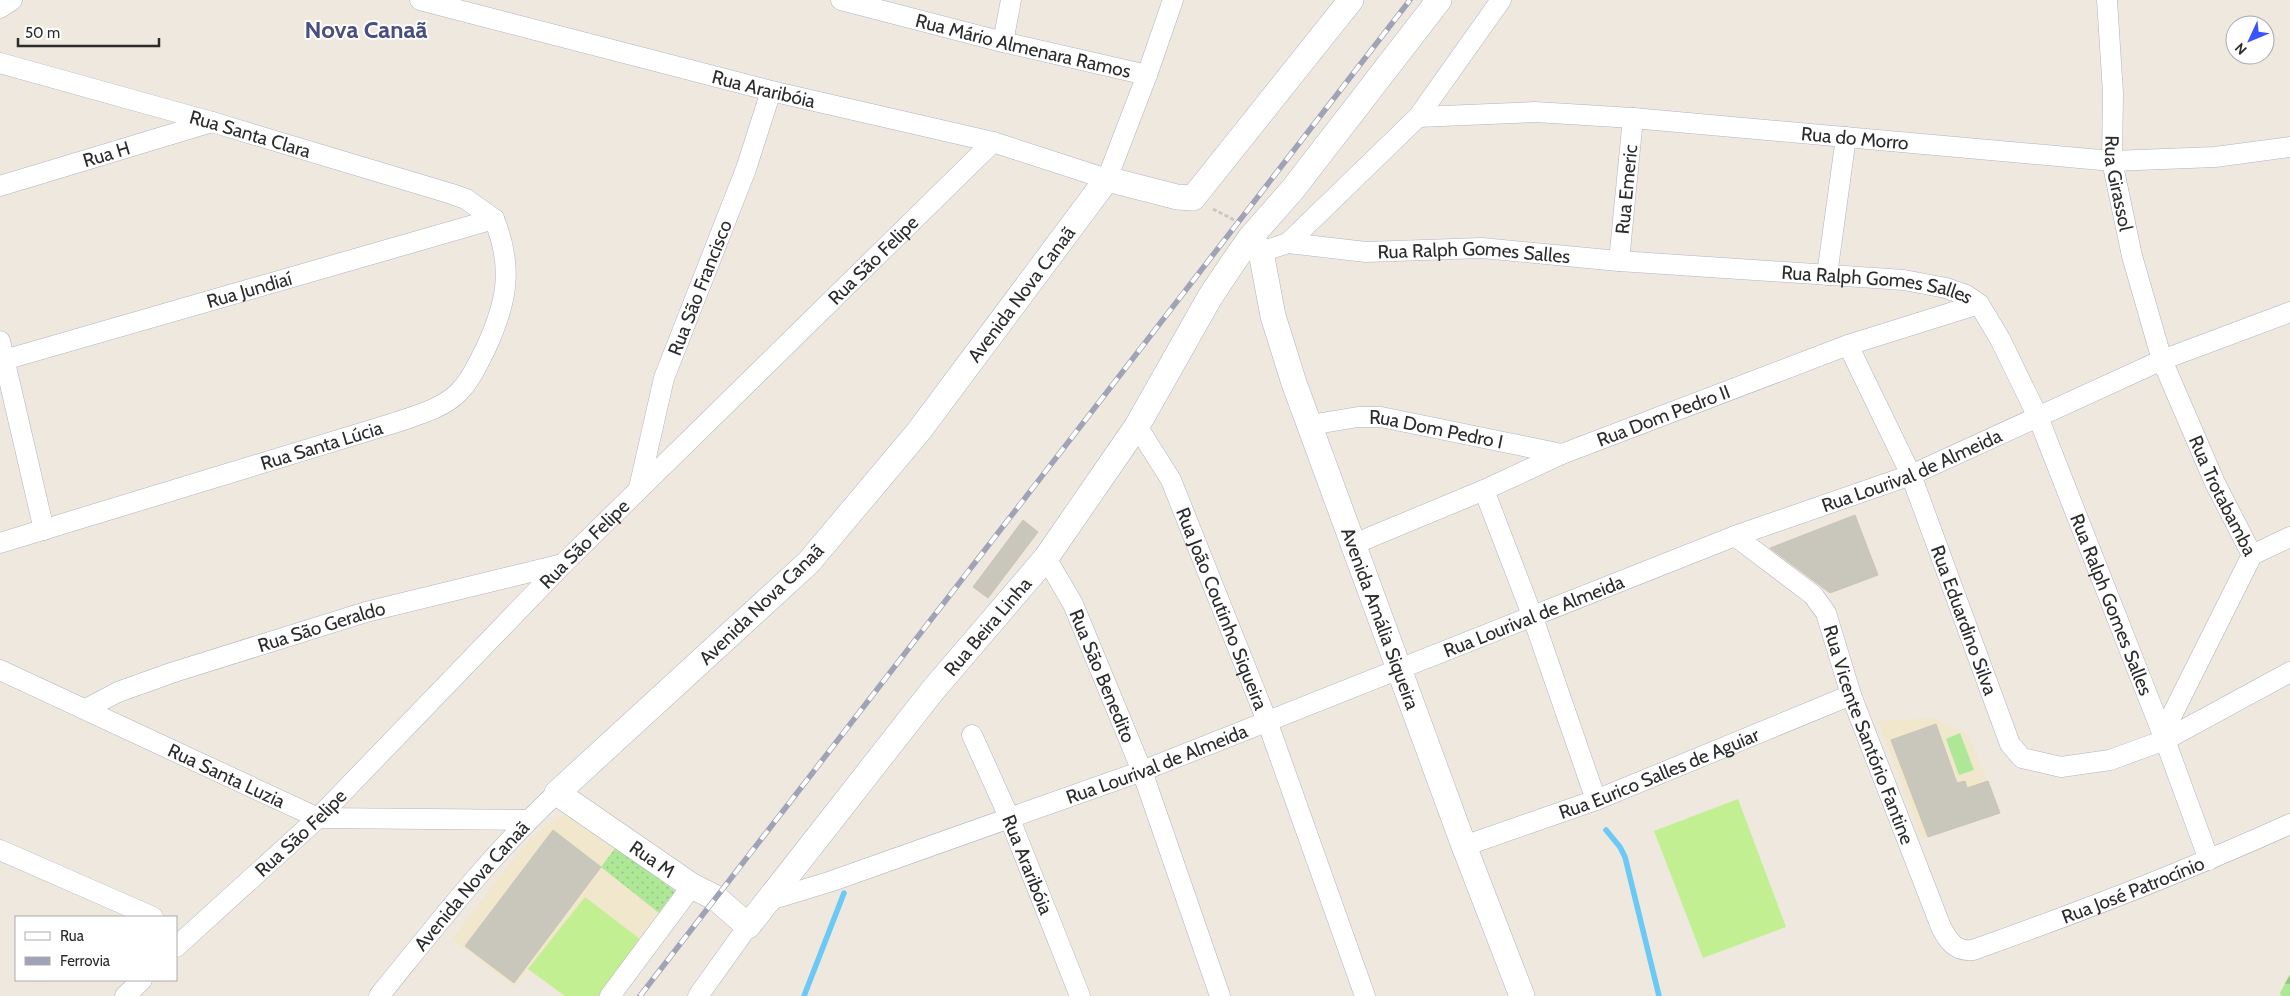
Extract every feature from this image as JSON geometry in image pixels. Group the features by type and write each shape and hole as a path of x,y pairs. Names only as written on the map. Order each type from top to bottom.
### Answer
{"street":[{"path":"0,8 12,0"},
{"name":"Rua Araribóia","path":"420,0 771,91 993,142 1107,179"},
{"name":"Rua Mário Almenara Ramos","path":"841,0 1003,42 1147,75"},
{"path":"1003,42 1011,0"},
{"path":"1173,0 1147,75 1107,179 1177,197 1193,198 1350,0"},
{"name":"Rua Beira Linha","path":"698,996 748,926 934,690 1046,558 1137,426 1210,297 1256,245 1293,189 1439,0"},
{"path":"1288,243 1418,116 1501,0"},
{"name":"Rua Girassol","path":"2107,0 2114,94 2112,161 2132,256 2162,360"},
{"name":"Rua Santa Clara","path":"0,63 212,122 466,199 494,219"},
{"name":"Rua São Francisco","path":"639,488 664,378 746,169 771,91"},
{"name":"Rua do Morro","path":"1418,116 1535,112 1633,118 2112,161 2215,157 2290,147"},
{"name":"Rua Emeric","path":"1619,260 1633,118"},
{"name":"Rua H","path":"0,186 212,122"},
{"path":"1827,275 1846,137"},
{"name":"Rua São Felipe","path":"181,936 318,818 563,564 993,142"},
{"name":"Avenida Nova Canaã","path":"380,996 460,898 528,820 809,562 919,431 1107,179"},
{"name":"Rua Jundiaí","path":"2,351 494,219"},
{"name":"Rua Santa Lúcia","path":"0,543 394,423 432,410 446,403 472,378 496,327 506,293 503,241 494,219"},
{"name":"Rua Ralph Gomes Salles","path":"1256,245 1288,243 1366,252 1482,248 1619,260 1904,280 1946,288 1966,295 1979,304 2000,339 2038,417 2209,860"},
{"name":"Avenida Amália Siqueira","path":"1256,245 1273,316 1294,383 1464,846 1522,996"},
{"name":"Rua Dom Pedro II","path":"1354,544 1484,490 1562,454 1848,345 1979,304"},
{"name":"Rua Lourival de Almeida","path":"770,900 832,881 1142,771 1735,536 1911,475 2162,360 2290,312"},
{"name":"Rua Eduardino Silva","path":"1848,345 1911,475 2010,744 2022,758 2061,767 2110,760 2163,738"},
{"path":"2,351 44,530"},
{"name":"Rua Trotabamba","path":"2162,360 2215,483 2252,555 2163,738"},
{"name":"Rua Dom Pedro I","path":"1310,425 1358,417 1381,417 1562,454"},
{"name":"Rua João Coutinho Siqueira","path":"1137,426 1171,480 1267,721 1365,996"},
{"path":"1484,490 1532,615 1596,800"},
{"name":"Rua Vicente Santório Fantine","path":"1735,536 1813,596 1826,613 1851,695 1941,927 1956,948 1964,951 1973,950"},
{"path":"2252,555 2290,537"},
{"name":"Rua São Benedito","path":"1046,558 1074,604 1142,771 1220,996"},
{"name":"Rua São Geraldo","path":"86,709 118,692 174,672 366,612 563,564"},
{"name":"Rua Santa Luzia","path":"0,670 318,818 528,820"},
{"path":"2163,738 2290,672"},
{"name":"Rua Eurico Salles de Aguiar","path":"1464,846 1596,800 1851,695"},
{"name":"Rua Araribóia","path":"972,735 1008,817 1080,996"},
{"name":"Rua M","path":"557,793 692,886 716,898 748,926"},
{"name":"Rua José Patrocínio","path":"1973,950 2085,910 2209,860 2290,824"},
{"path":"0,850 151,916"},
{"path":"610,996 692,886"},
{"path":"125,996 141,981"}],"path":[{"path":"1193,198 1239,222 1256,245"}],"shaded area":[{"path":"1933,718 1968,734 2000,813 1922,839 1878,721"},
{"path":"569,814 675,891 598,996 565,996 528,969 515,987 452,939 525,844 557,817"}],"green space":[{"path":"1960,733 1974,770 1959,775 1946,739"},
{"path":"1738,799 1786,927 1703,958 1654,831"},
{"path":"616,847 675,891 659,913 601,867"},
{"path":"585,897 640,939 598,996 565,996 528,969"},
{"path":"2290,974 2290,996 2281,996 2280,993"}],"building":[{"path":"1855,515 1878,575 1830,593 1770,548"},
{"path":"1023,520 1038,532 988,598 973,587"},
{"path":"1936,724 1957,783 1965,781 1967,788 1988,781 2000,813 1928,837 1891,740"},
{"path":"553,830 601,867 514,983 465,946"}],"waterway":[{"path":"1606,830 1620,847 1625,857 1659,996"},
{"path":"804,996 844,893"}],"railway":[{"path":"640,996 1410,0"}],"district":[{"name":"Nova Canaã","path":"366,30"}]}
